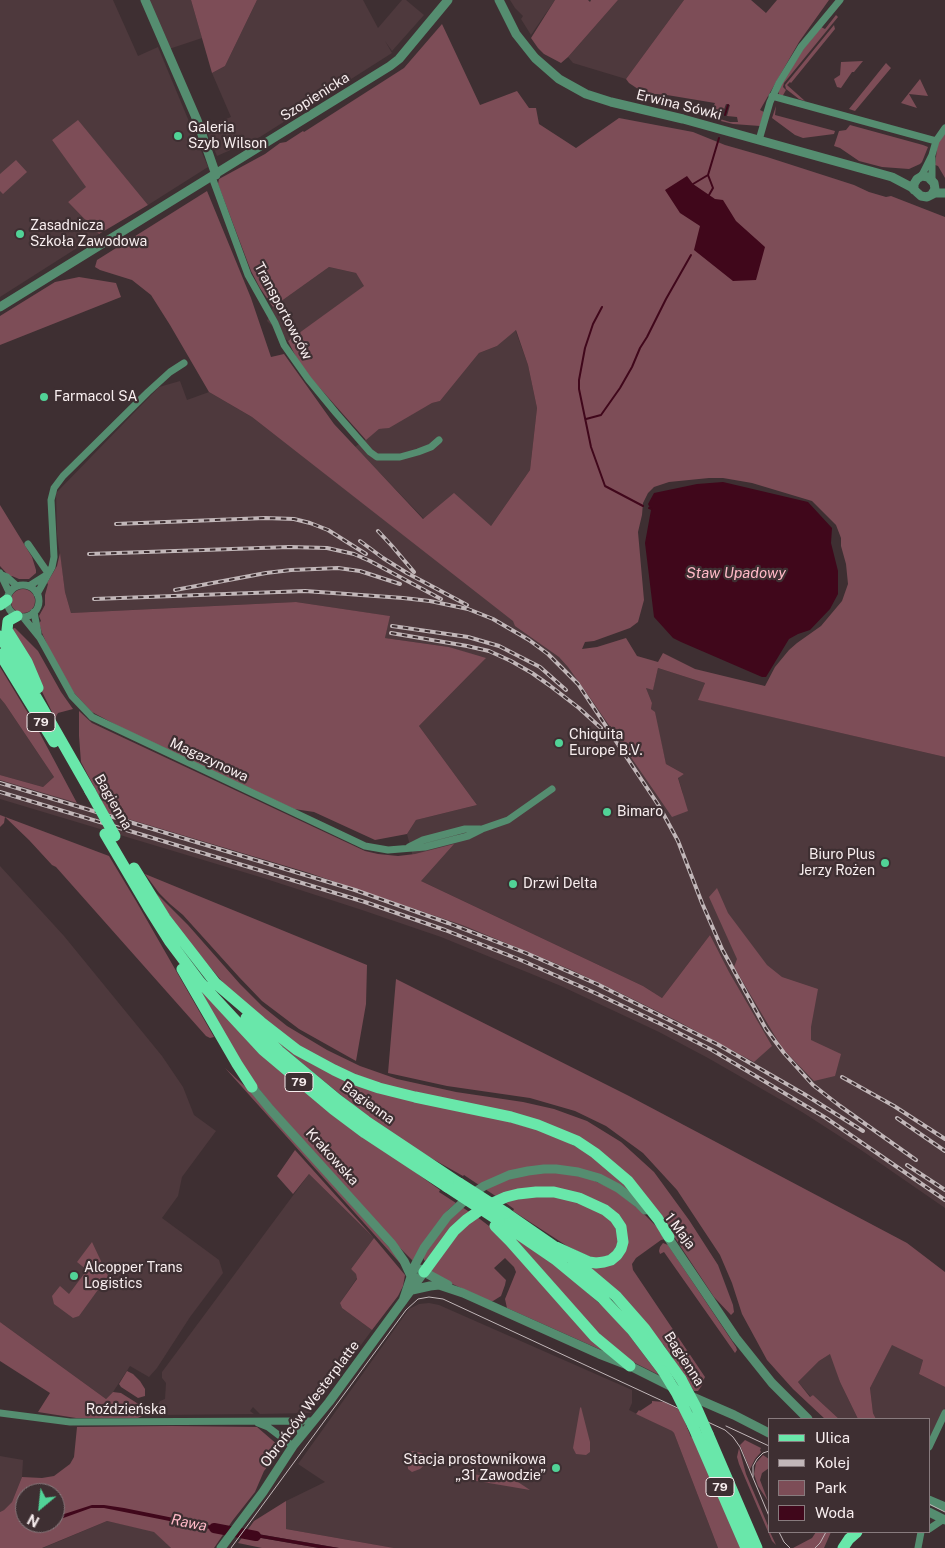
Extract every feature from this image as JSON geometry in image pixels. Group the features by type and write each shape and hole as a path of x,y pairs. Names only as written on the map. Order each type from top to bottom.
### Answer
{"main road":[{"path":"20,616 8,621 7,630 27,662 39,692 42,707"},
{"name":"Bagienna","path":"0,636 42,707 148,907 170,942 200,982 263,1050 333,1109 365,1133 447,1187 471,1198 556,1260 596,1292 628,1325 678,1394 746,1548"},
{"name":"Bagienna","path":"0,654 63,758 86,792"},
{"name":"Bagienna","path":"117,847 165,918 213,980 245,1017 279,1051 321,1087 366,1121 459,1183 500,1220 556,1247 602,1284 630,1311 656,1343 697,1409 757,1548"},
{"path":"170,942 176,957 252,1087"},
{"path":"213,980 261,1022 297,1050 347,1076 387,1090 511,1117 538,1125 576,1141 595,1152 628,1180 658,1219 669,1237"},
{"path":"420,1269 466,1220 486,1206 518,1194 554,1192 579,1198 602,1208 613,1216 621,1227 623,1242 621,1249 611,1260 589,1262 556,1247"},
{"path":"500,1220 510,1241 596,1337 630,1366"},
{"path":"843,1548 856,1533"}],"street":[{"path":"145,0 198,120 214,176"},
{"name":"Szopienicka","path":"0,307 390,66 399,59 448,0"},
{"name":"Erwina Sówki","path":"499,0 514,30 530,53 550,72 571,87 586,94 684,119 892,178 908,185 914,190"},
{"path":"759,140 772,96 801,47 840,0"},
{"path":"772,96 936,141"},
{"path":"945,128 936,141 932,155 914,184 914,190 918,195 924,197 945,193"},
{"path":"932,155 935,189 932,194"},
{"name":"Transportowców","path":"214,176 248,275 275,323 284,345 336,413 370,452 377,457 400,457 418,452 431,447 438,440"},
{"path":"918,178 928,176 945,188"},
{"name":"Erwina Sówki","path":"892,178 918,178"},
{"path":"1,574 8,608 20,616 34,612 38,605 37,594 52,566 54,557 51,500 54,488 63,476 148,392 170,372 184,363"},
{"path":"28,544 48,573"},
{"path":"29,586 48,573"},
{"path":"1,574 17,586"},
{"path":"5,599 17,586 23,585 29,586 37,594"},
{"name":"Magazynowa","path":"34,612 40,638"},
{"name":"Magazynowa","path":"20,616 40,638 72,696 86,712 97,720 365,846 380,850 406,848 423,840 465,829 482,829 508,820 552,789"},
{"name":"Krakowska","path":"252,1087 392,1244 420,1269 463,1293"},
{"name":"1 Maja","path":"471,1198 496,1180 536,1169 578,1172 599,1178 623,1191 639,1204 669,1237 736,1338 766,1376 807,1418"},
{"name":"Obrońców Westerplatte","path":"222,1548 263,1492 292,1446 329,1402 412,1290 420,1269 424,1248 457,1206 471,1198"},
{"name":"Krakowska","path":"392,1244 404,1261 411,1276"},
{"name":"Obrońców Westerplatte","path":"403,1301 411,1276 420,1269"},
{"path":"412,1290 439,1286 463,1293 630,1366 768,1432"},
{"name":"Roździeńska","path":"0,1413 70,1422 312,1421"},
{"path":"930,1445 945,1413"},
{"name":"Roździeńska","path":"252,1421 268,1427 292,1446"},
{"path":"292,1421 299,1426 302,1434"},
{"path":"930,1500 945,1507"},
{"path":"930,1513 944,1519"},
{"path":"930,1528 944,1519"},
{"path":"918,1548 921,1533"}],"shaded area":[{"path":"0,0 113,0 138,56 158,47 208,167 148,205 78,121 52,140 87,187 68,202 99,234 0,297"},
{"path":"148,0 191,0 202,38 169,49"},
{"path":"257,0 363,0 378,28 402,0 406,0 424,15 392,51 385,41 392,53 260,137 217,156 205,127 231,117 212,73 225,66"},
{"path":"510,0 555,0 531,35 521,19 523,16"},
{"path":"618,0 684,0 626,79 573,63 568,57"},
{"path":"329,267 356,273 365,286 288,341 267,321 273,307"},
{"path":"515,329 528,365 537,408 530,470 491,526 424,519 355,447 379,429 386,428 432,403 440,401 479,353 497,346"},
{"path":"180,381 187,400 209,392 252,417 559,655 683,794 678,777 684,774 666,764 654,712 651,709 652,703 646,688 653,689 658,668 705,683 699,700 945,757 945,1208 802,1112 659,1032 561,986 441,937 362,910 260,877 0,799 0,778 371,893 462,925 569,969 677,1021 734,1052 750,1030 710,935 662,998 643,986 419,880 407,834 416,820 477,805 419,726 485,659 449,647 385,638 389,616 296,602 71,613 65,592 57,534 56,493 159,387"},
{"path":"0,698 54,777 43,787 0,775"},
{"path":"0,866 64,936 162,1056 183,1087 194,1115 216,1131 182,1177 178,1196 162,1218 219,1260 223,1273 149,1377 130,1366 113,1392 106,1399 0,1322"},
{"path":"309,1174 374,1238 351,1269 357,1278 340,1303 342,1308 372,1330 311,1413 260,1414 253,1407 250,1411 254,1414 159,1415 157,1413 157,1405 165,1399 166,1383 162,1378 162,1372"},
{"path":"419,1304 439,1305 632,1390 632,1403 629,1410 674,1433 718,1548 394,1548 286,1529 286,1501 325,1482 298,1464 409,1309"},
{"path":"892,1344 923,1360 919,1374 945,1387 945,1408 930,1439 930,1418 876,1418 873,1413 870,1388"},
{"path":"831,1353 840,1382 858,1418 838,1418 813,1395 811,1397 798,1382 819,1361"},
{"path":"0,1456 23,1460 22,1477 20,1483 15,1483 15,1494 12,1502 0,1512"},
{"path":"107,1521 154,1531 171,1548 43,1548"}],"green space":[{"path":"191,0 257,0 225,66 212,73"},
{"path":"555,0 588,0 590,2 591,0 618,0 561,63 544,54 531,38"},
{"path":"684,0 751,0 766,13 777,0 829,0 799,42 760,110 764,112 760,126 733,124 709,118 710,116 730,122 738,122 737,117 727,116 730,105 726,104 722,115 711,112 715,103 644,93 626,79"},
{"path":"836,15 838,17 784,83 783,87 786,90 782,97 779,95 778,89 804,48 821,27 825,29"},
{"path":"442,24 480,105 517,91 529,108 536,108 539,124 576,148 619,118 693,132 725,145 854,185 869,192 886,197 891,196 945,217 945,757 698,700 705,683 658,668 653,690 646,688 652,703 651,709 655,712 666,764 684,774 678,778 688,811 672,817 593,702 559,657 515,626 513,621 252,417 209,392 151,295 132,280 95,267 97,260 207,191 251,298 271,357 284,354 334,424 423,519 454,493 491,526 530,470 537,408 528,365 516,330 497,346 479,353 440,401 432,403 389,428 379,429 366,440 310,377 297,359 288,341 364,286 356,273 329,267 273,307 251,271 218,184 219,179 265,154 280,143 286,142 304,132 404,68","holes":["723,478 752,483 812,501 836,525 841,538 848,584 842,601 821,626 789,650 775,667 765,686 695,669 663,653 658,662 637,656 626,638 597,647 582,649 585,642 594,641 630,628 638,622 644,600 638,532 643,503 648,493 654,487 669,482"]},
{"path":"834,25 835,29 791,83 787,85 805,101 799,99 786,89 785,85"},
{"path":"863,61 852,72 841,88 837,87 834,79 840,75 841,62"},
{"path":"886,63 891,68 855,111 849,109"},
{"path":"920,79 928,96 909,94 917,108 901,103"},
{"path":"776,106 775,115 835,131 834,134 803,138 795,135 772,118"},
{"path":"78,120 148,205 99,234 68,202 86,187 52,140"},
{"path":"850,125 928,147 922,162 909,169 882,167 859,161 834,146 839,131 846,130"},
{"path":"945,132 945,178 938,166 935,165 938,141"},
{"path":"16,160 27,172 3,194 0,191 0,174"},
{"path":"79,277 116,283 121,297 0,345 0,316 55,282"},
{"path":"0,505 32,557 36,573 29,579 10,577 0,566"},
{"path":"60,553 65,592 71,613 296,602 390,616 385,638 449,647 486,658 419,726 477,805 416,820 407,834 375,840 314,812 294,809 92,712 74,693 51,653 39,623 41,621 39,616 45,605 47,583 57,566"},
{"path":"23,589 32,592 35,601 32,610 23,613 14,610 11,601 14,592"},
{"path":"15,628 38,651 73,709 58,713 55,718 11,629"},
{"path":"0,667 37,728 77,803 0,780 0,775 43,787 54,777 0,698"},
{"path":"79,711 92,723 365,851 398,856 415,854 454,844 421,881 643,986 662,998 710,935 772,1046 754,1062 677,1021 569,969 462,925 309,873 108,813 81,762"},
{"path":"0,815 109,856 214,1037 206,1036 56,867 5,817 4,823 0,827"},
{"path":"145,874 367,965 366,1004 356,1061 299,1029 262,1001 183,915 159,893"},
{"path":"717,888 728,913 767,965 782,977 818,989 811,1027 811,1040 841,1054 835,1076 814,1081 782,1048 734,967 737,959 709,897"},
{"path":"156,893 262,1006 287,1026 327,1050 360,1066 397,1079 456,1092 523,1102 554,1109 587,1121 621,1142 654,1172 689,1220 718,1265 734,1312 731,1315 714,1297 665,1223 584,1142 395,1089 343,1070 288,1040 225,985 174,924"},
{"path":"192,976 419,1175 456,1203 448,1210 413,1261 270,1103 246,1072"},
{"path":"396,979 629,1096 907,1243 945,1272 945,1387 919,1374 923,1360 892,1345 870,1388 873,1413 876,1418 858,1418 840,1382 830,1354 819,1361 798,1382 810,1397 813,1395 838,1418 824,1418 793,1389 767,1360 742,1314 720,1255 677,1190 643,1153 606,1126 575,1111 530,1098 447,1086 388,1073"},
{"path":"268,1035 318,1067 552,1134 595,1157 636,1196 560,1166 479,1185 415,1149 370,1119"},
{"path":"225,1068 251,1092 403,1263 407,1271"},
{"path":"295,1150 374,1238 309,1174 293,1194 277,1176"},
{"path":"545,1172 588,1178 616,1191 642,1212 664,1234 666,1239 661,1240 636,1258 632,1264 633,1270 705,1377 698,1391 694,1391 663,1344 588,1267 606,1265 626,1233 584,1196 497,1197 485,1189 505,1180 526,1174"},
{"path":"522,1196 566,1197 609,1216 620,1237 613,1254 596,1260 567,1246 513,1211 514,1209 503,1201"},
{"path":"462,1207 471,1213 425,1261 423,1257 443,1227"},
{"path":"476,1216 490,1225 608,1353 507,1308 505,1299 516,1272 514,1267 505,1258 494,1268 506,1280 501,1296 493,1301 489,1301 431,1274 433,1263 450,1241"},
{"path":"510,1233 555,1264 617,1319 659,1375 625,1358 605,1342"},
{"path":"374,1238 405,1275 403,1286 398,1296 372,1330 342,1308 340,1303 357,1279 356,1274 351,1269"},
{"path":"92,1242 108,1276 79,1316 73,1318 54,1304 52,1296 60,1286 69,1294 87,1270 77,1262"},
{"path":"663,1243 668,1245 736,1347 735,1353 664,1252 660,1254 660,1247"},
{"path":"0,1322 106,1399 113,1392 121,1393 140,1405 144,1408 142,1416 138,1418 76,1418 38,1412 50,1393 0,1361"},
{"path":"127,1371 140,1381 145,1389 145,1396 138,1398 121,1387 119,1384"},
{"path":"652,1401 664,1402 680,1410 691,1437 694,1435 742,1548 718,1548 674,1433 636,1414 639,1410 652,1403"},
{"path":"581,1407 590,1442 590,1452 586,1455 576,1454 573,1448"},
{"path":"77,1427 257,1427 279,1446 280,1451 264,1471 255,1492 214,1548 171,1548 154,1532 107,1521 42,1548 0,1548 0,1512 12,1502 15,1494 15,1533 65,1533 65,1483 20,1483 22,1477 42,1478 54,1476 70,1464 74,1457"},
{"path":"745,1440 761,1448 761,1452 750,1469 740,1445"},
{"path":"739,1448 746,1474 768,1526 768,1532 739,1464 737,1457"},
{"path":"412,1451 422,1453 428,1462 420,1469 412,1472 408,1469 407,1454"},
{"path":"763,1455 768,1458 768,1469 762,1473 760,1480 768,1501 758,1486 754,1474 756,1463"},
{"path":"473,1474 518,1482 530,1490 471,1480"},
{"path":"286,1501 286,1529 394,1548 339,1548 246,1532 254,1521"},
{"path":"769,1533 770,1533 776,1545"},
{"path":"815,1533 831,1533 824,1548 793,1548 812,1538"},
{"path":"244,1535 319,1548 262,1548 238,1543"}],"water":[{"path":"687,176 693,184 715,199 723,200 736,221 765,247 756,280 733,281 694,250 700,226 680,213 665,190"},
{"name":"Staw Upadowy","path":"723,482 808,502 832,528 831,543 838,571 838,594 830,609 810,630 789,639 766,677 762,677 673,638 654,617 645,543 651,510 648,504 654,493 697,484"},
{"path":"92,1505 104,1505 228,1529 225,1532 104,1508 91,1508 65,1517 65,1514"},
{"path":"246,1532 339,1548 319,1548 244,1535"}],"waterway":[{"path":"725,115 728,105"},
{"path":"709,195 713,188 708,175 719,138"},
{"path":"693,184 708,175"},
{"path":"586,419 601,415 620,388 691,255"},
{"path":"602,307 593,324 585,348 579,389 591,447 605,486 643,506"},
{"name":"Rawa","path":"214,1528 256,1536"}],"tram line":[{"path":"231,1548 406,1310 418,1299 429,1297 443,1299 725,1430 740,1447 768,1514"},
{"path":"726,1426 768,1446"},
{"path":"753,1477 753,1466 757,1459 768,1451"},
{"path":"930,1504 945,1512"},
{"path":"780,1533 790,1548"},
{"path":"815,1548 825,1533"}],"railway":[{"path":"116,524 265,518 294,519 328,530 366,554"},
{"path":"378,531 414,572"},
{"path":"360,541 407,573 467,605"},
{"path":"89,554 289,547 327,548 354,554 370,561 441,599"},
{"path":"175,590 266,573 338,568 360,571 400,584"},
{"path":"94,599 305,591 403,598 430,601 468,609 493,619 529,640 548,654 578,684 659,806 678,841 722,949 766,1029 784,1053 813,1085 916,1160"},
{"path":"392,626 468,637 499,646 540,667 566,690"},
{"path":"391,633 489,651 532,673 579,708 601,728"},
{"path":"0,783 355,890 526,953 597,984 717,1044 804,1094 863,1131"},
{"path":"0,792 365,902 445,930 523,961 593,992 712,1050 826,1118 945,1200"},
{"path":"842,1077 894,1106 945,1139"},
{"path":"897,1118 945,1151"},
{"path":"907,1165 945,1190"}],"place":[{"name":"Galeria Szyb Wilson","path":"178,136"},
{"name":"Zasadnicza Szkoła Zawodowa","path":"20,234"},
{"name":"Farmacol SA","path":"44,397"},
{"name":"Chiquita Europe B.V.","path":"559,743"},
{"name":"Bimaro","path":"607,812"},
{"name":"Biuro Plus Jerzy Rożen","path":"885,863"},
{"name":"Drzwi Delta","path":"513,884"},
{"name":"Alcopper Trans Logistics","path":"74,1276"},
{"name":"Stacja prostownikowa „31 Zawodzie”","path":"556,1468"}]}
